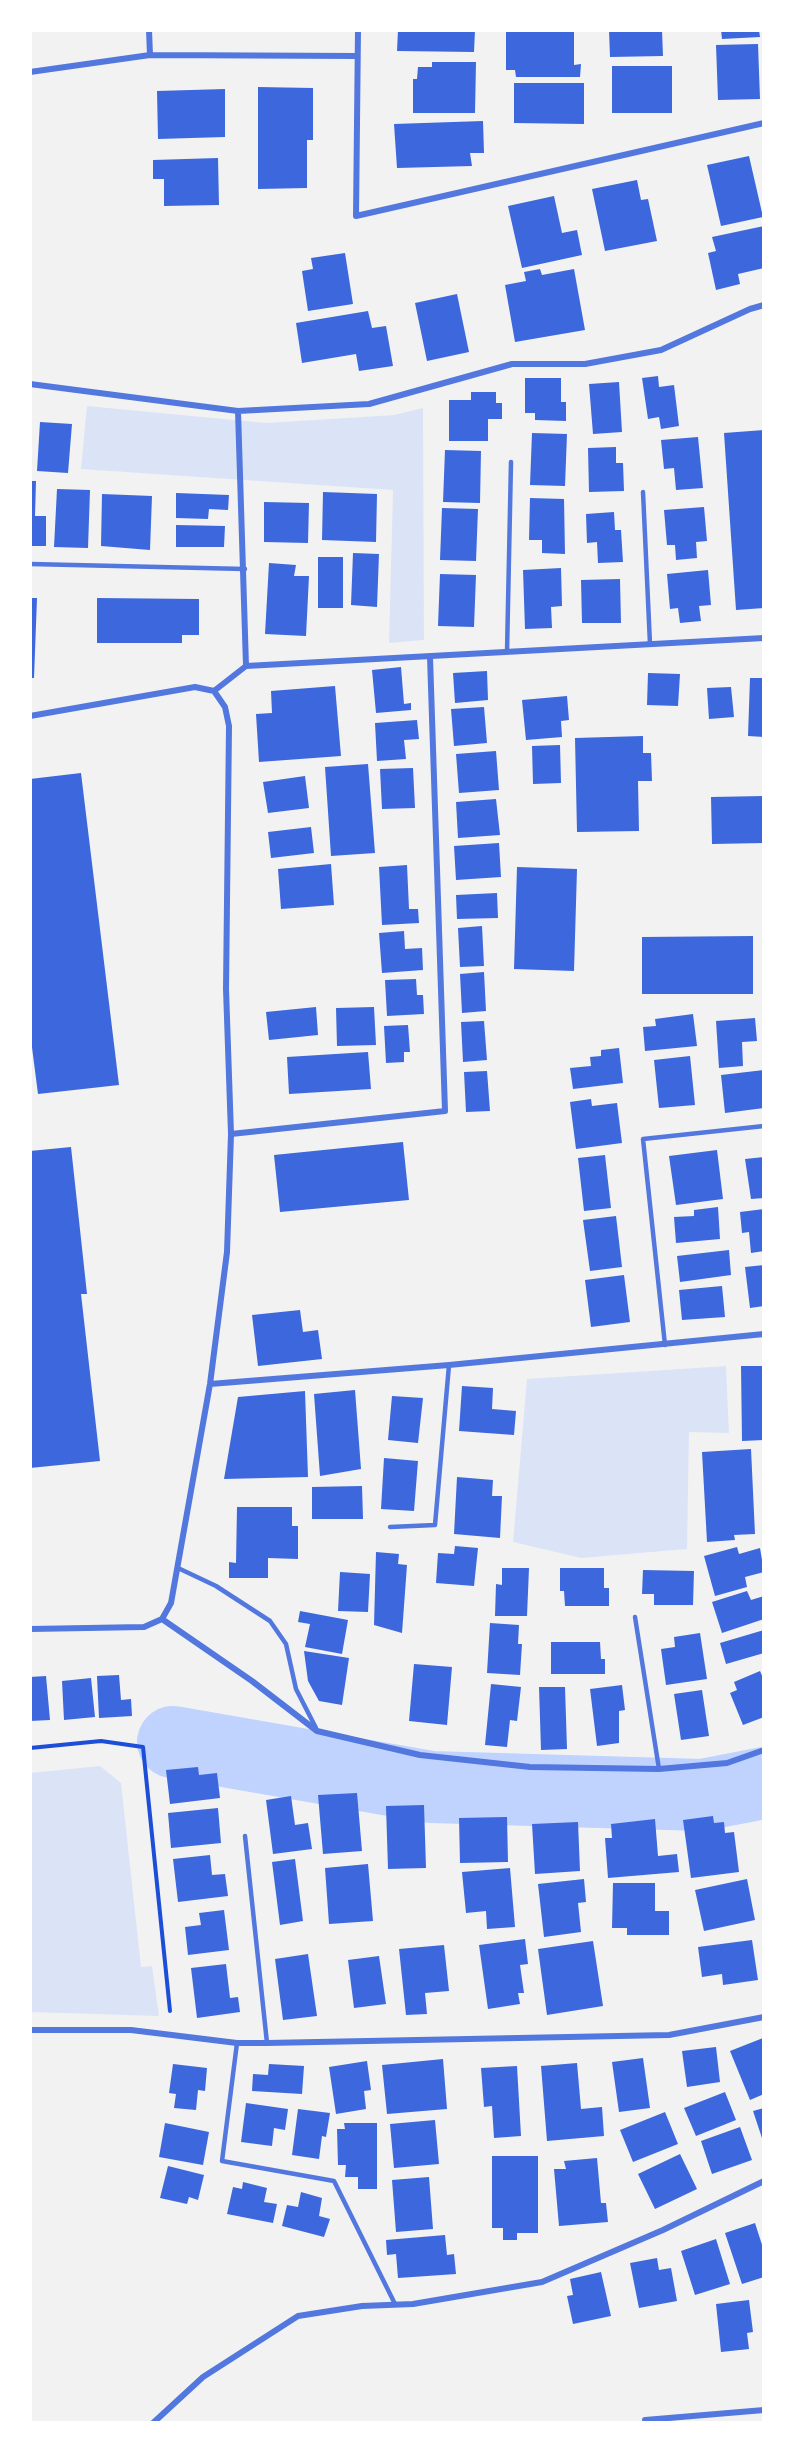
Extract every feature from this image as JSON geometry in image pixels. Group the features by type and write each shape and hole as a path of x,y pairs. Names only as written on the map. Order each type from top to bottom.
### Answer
{"street":[{"path":"149,30 150,55"},
{"path":"358,30 357,216 764,123"},
{"path":"30,72 150,55 357,56"},
{"path":"30,384 238,411 369,404 512,363 585,364 661,350 750,309 764,305"},
{"path":"238,411 245,569 246,666"},
{"path":"214,691 246,666 764,638"},
{"path":"231,1134 445,1111 430,657"},
{"path":"30,716 195,687 214,691 225,707 229,726 226,990 231,1134 227,1252 210,1383 171,1603 162,1619 144,1627 30,1629"},
{"path":"210,1383 449,1365 764,1334"},
{"path":"162,1619 252,1681 317,1731 420,1755 530,1767 659,1769 727,1763 764,1750"},
{"path":"30,2030 131,2030 237,2043 267,2043 669,2035 764,2017"},
{"path":"153,2423 203,2377 298,2316 362,2306 412,2304 542,2282 663,2230 764,2181"},
{"path":"645,2420 764,2410"}],"lane":[{"path":"507,652 511,462"},
{"path":"643,492 650,644"},
{"path":"30,564 245,569"},
{"path":"664,1345 643,1139 764,1126"},
{"path":"390,1527 435,1525 449,1365"},
{"path":"178,1568 216,1586 270,1621 286,1644 296,1689 317,1731"},
{"path":"635,1617 659,1769"},
{"path":"245,1836 267,2043"},
{"path":"237,2043 222,2161 334,2181 395,2304"}],"path":[{"path":"30,1748 101,1741 143,1748 172,2035"}],"shaded area":[{"path":"87,406 266,423 394,415 423,408 424,640 389,643 393,490 81,469"},
{"path":"726,1366 729,1433 689,1432 687,1549 581,1558 513,1542 527,1379"},
{"path":"100,1766 121,1783 141,1967 152,1966 159,2016 30,2012 30,1773"}],"building":[{"path":"398,30 475,30 474,52 397,51"},
{"path":"506,30 574,30 574,65 581,64 580,77 516,77 515,70 506,70"},
{"path":"609,30 662,30 663,56 610,57"},
{"path":"721,30 759,30 760,37 722,39"},
{"path":"758,44 760,99 718,100 716,45"},
{"path":"432,62 476,62 475,113 413,113 413,79 417,79 418,67 432,67"},
{"path":"612,66 672,66 672,113 612,113"},
{"path":"514,83 584,83 584,124 514,123"},
{"path":"258,87 313,88 313,140 307,140 307,188 258,189"},
{"path":"225,89 225,137 158,139 157,91"},
{"path":"483,121 484,153 470,153 472,166 397,168 394,124"},
{"path":"749,156 763,217 721,226 707,165"},
{"path":"218,158 219,205 164,206 164,179 153,179 153,160"},
{"path":"637,180 641,200 648,199 657,241 605,251 592,189"},
{"path":"554,196 562,233 577,230 582,255 522,268 508,206"},
{"path":"764,226 764,268 738,274 740,284 716,290 708,253 716,251 712,237"},
{"path":"345,253 353,304 308,311 302,271 313,269 311,258"},
{"path":"540,269 542,275 574,269 585,330 515,342 505,285 526,281 524,272"},
{"path":"457,294 469,352 427,361 415,303"},
{"path":"368,311 372,328 386,326 393,366 359,371 356,354 302,363 296,323"},
{"path":"658,376 659,387 674,385 679,426 661,429 659,417 648,419 642,378"},
{"path":"525,378 561,378 561,402 566,402 566,421 535,420 535,413 525,413"},
{"path":"619,382 622,432 593,434 589,384"},
{"path":"471,392 496,392 496,403 502,403 502,419 488,419 488,441 449,441 449,400 471,400"},
{"path":"40,422 72,424 68,473 37,471"},
{"path":"764,430 764,608 736,610 724,433"},
{"path":"532,433 567,434 565,486 530,485"},
{"path":"698,437 703,488 676,490 674,468 664,469 661,440"},
{"path":"616,447 616,463 623,463 624,491 589,492 588,448"},
{"path":"445,450 481,451 480,503 443,502"},
{"path":"30,481 36,481 35,516 46,516 46,546 30,546"},
{"path":"57,489 90,490 88,548 54,547"},
{"path":"323,492 377,494 376,542 322,540"},
{"path":"176,493 229,495 228,510 209,509 208,519 176,518"},
{"path":"102,494 152,496 150,550 101,546"},
{"path":"530,498 564,499 565,554 542,553 542,540 529,540"},
{"path":"264,502 309,503 308,543 264,542"},
{"path":"704,507 707,541 696,542 697,558 676,560 675,545 667,545 664,510"},
{"path":"442,508 478,509 476,561 440,560"},
{"path":"614,512 615,530 621,530 623,562 598,563 597,542 587,543 586,514"},
{"path":"176,525 225,526 224,547 176,547"},
{"path":"353,553 379,554 377,607 351,605"},
{"path":"318,557 343,557 343,608 318,608"},
{"path":"269,563 296,565 294,576 309,576 306,636 265,634"},
{"path":"561,568 562,606 551,607 552,628 525,629 523,570"},
{"path":"708,570 711,605 699,606 701,621 680,623 678,608 670,609 667,574"},
{"path":"440,574 476,575 474,627 438,626"},
{"path":"620,579 621,623 582,623 581,580"},
{"path":"30,598 37,598 34,678 30,678"},
{"path":"97,598 199,599 199,635 182,635 182,643 97,643"},
{"path":"401,667 404,704 411,703 411,710 376,713 372,670"},
{"path":"487,671 488,700 455,703 453,673"},
{"path":"648,673 680,674 678,706 647,705"},
{"path":"750,678 764,678 764,737 748,736"},
{"path":"335,686 341,756 259,762 256,714 272,713 271,691"},
{"path":"731,687 734,717 709,719 707,688"},
{"path":"567,696 569,720 561,721 562,737 526,740 522,700"},
{"path":"484,707 487,743 454,746 451,709"},
{"path":"417,720 419,739 404,740 406,759 377,761 375,723"},
{"path":"643,736 643,753 651,753 652,781 638,781 639,831 577,832 575,738"},
{"path":"560,745 561,783 533,784 532,746"},
{"path":"496,751 499,790 459,793 456,754"},
{"path":"368,764 375,853 331,856 325,767"},
{"path":"413,768 415,808 382,809 380,769"},
{"path":"81,773 119,1085 38,1094 30,1032 30,779"},
{"path":"305,776 309,808 268,813 263,782"},
{"path":"764,796 764,843 712,844 711,797"},
{"path":"496,799 500,835 458,838 456,802"},
{"path":"311,827 314,853 271,858 268,832"},
{"path":"499,843 501,877 456,880 454,846"},
{"path":"331,864 334,905 281,909 278,869"},
{"path":"407,865 409,909 418,909 419,923 382,925 379,867"},
{"path":"517,867 577,869 574,971 514,969"},
{"path":"497,893 498,918 457,919 456,895"},
{"path":"482,926 484,966 460,967 458,928"},
{"path":"404,931 405,949 422,948 423,970 382,973 379,933"},
{"path":"753,936 753,994 642,994 642,937"},
{"path":"484,972 486,1011 462,1013 460,974"},
{"path":"416,979 417,995 423,995 424,1014 387,1016 385,980"},
{"path":"316,1007 318,1035 269,1040 266,1012"},
{"path":"374,1007 376,1045 337,1046 336,1008"},
{"path":"693,1014 697,1046 645,1051 643,1027 656,1026 655,1019"},
{"path":"755,1018 757,1041 742,1042 743,1066 719,1068 716,1021"},
{"path":"484,1021 487,1060 463,1062 461,1022"},
{"path":"408,1025 410,1052 404,1052 404,1062 386,1063 384,1026"},
{"path":"619,1048 623,1083 573,1089 570,1068 591,1066 590,1057 601,1056 601,1050"},
{"path":"368,1052 371,1089 289,1094 287,1057"},
{"path":"690,1056 695,1105 659,1108 654,1060"},
{"path":"764,1070 764,1108 725,1113 721,1075"},
{"path":"487,1071 490,1111 466,1112 464,1072"},
{"path":"591,1099 592,1106 617,1103 622,1143 576,1149 570,1102"},
{"path":"403,1142 409,1200 280,1212 274,1155"},
{"path":"71,1147 87,1294 81,1294 100,1461 30,1468 30,1151"},
{"path":"717,1150 723,1199 676,1205 669,1156"},
{"path":"605,1155 611,1208 584,1211 578,1158"},
{"path":"764,1157 764,1198 751,1199 745,1159"},
{"path":"718,1207 720,1239 676,1243 674,1217 694,1216 694,1210"},
{"path":"764,1209 764,1251 751,1253 749,1232 742,1233 740,1212"},
{"path":"616,1216 622,1267 590,1271 583,1220"},
{"path":"729,1250 731,1275 680,1282 677,1256"},
{"path":"764,1265 764,1306 750,1308 745,1267"},
{"path":"624,1275 630,1322 591,1327 585,1280"},
{"path":"722,1286 725,1317 682,1320 679,1290"},
{"path":"300,1310 303,1332 318,1330 322,1359 258,1366 252,1315"},
{"path":"741,1366 764,1366 764,1440 742,1441"},
{"path":"462,1386 493,1388 492,1409 516,1411 514,1435 459,1431"},
{"path":"355,1390 361,1469 320,1476 314,1394"},
{"path":"305,1391 308,1477 224,1479 238,1397"},
{"path":"392,1396 423,1398 418,1443 388,1440"},
{"path":"751,1449 755,1534 734,1535 735,1540 707,1542 702,1452"},
{"path":"384,1458 418,1461 414,1511 381,1509"},
{"path":"457,1477 493,1480 492,1496 502,1496 500,1538 454,1534"},
{"path":"362,1486 363,1519 312,1519 312,1487"},
{"path":"237,1507 292,1507 292,1526 298,1526 298,1559 268,1558 268,1578 229,1578 229,1562 236,1563"},
{"path":"455,1546 478,1548 474,1586 436,1583 438,1553 454,1554"},
{"path":"737,1547 739,1554 760,1548 764,1572 745,1577 747,1587 715,1596 704,1556"},
{"path":"376,1552 399,1554 398,1564 407,1565 402,1633 374,1625"},
{"path":"502,1568 529,1568 527,1616 495,1616 496,1584 502,1585"},
{"path":"560,1568 604,1568 604,1588 609,1588 609,1606 565,1606 564,1591 560,1591"},
{"path":"643,1570 694,1571 693,1605 654,1605 654,1594 642,1594"},
{"path":"340,1572 370,1574 368,1612 338,1611"},
{"path":"747,1591 751,1600 764,1596 764,1619 722,1633 712,1602"},
{"path":"300,1611 348,1620 342,1654 305,1647 310,1624 298,1622"},
{"path":"490,1623 519,1625 518,1644 522,1644 520,1675 487,1673"},
{"path":"764,1630 764,1653 726,1664 720,1643"},
{"path":"700,1633 707,1679 666,1685 661,1649 675,1647 674,1637"},
{"path":"551,1642 600,1642 601,1659 605,1659 605,1674 551,1674"},
{"path":"304,1651 349,1658 342,1705 319,1701 308,1681"},
{"path":"414,1664 452,1667 447,1725 409,1721"},
{"path":"760,1671 764,1680 764,1717 743,1725 730,1693 737,1690 734,1682"},
{"path":"119,1675 121,1700 131,1699 132,1716 99,1718 97,1676"},
{"path":"46,1676 50,1720 30,1721 30,1677"},
{"path":"91,1678 95,1717 64,1720 62,1681"},
{"path":"491,1684 521,1687 517,1721 510,1720 507,1747 485,1745"},
{"path":"622,1685 625,1710 619,1711 619,1743 597,1746 590,1689"},
{"path":"539,1687 565,1687 567,1749 541,1750"},
{"path":"702,1690 709,1736 681,1740 674,1694"},
{"path":"198,1767 199,1775 217,1773 220,1798 170,1804 166,1770"},
{"path":"357,1793 362,1851 323,1854 318,1795"},
{"path":"291,1796 295,1825 308,1823 312,1849 273,1854 266,1800"},
{"path":"424,1805 426,1868 388,1869 386,1806"},
{"path":"218,1808 221,1843 171,1848 168,1813"},
{"path":"713,1816 714,1823 724,1822 725,1833 734,1832 739,1872 691,1878 683,1820"},
{"path":"507,1817 508,1862 460,1863 459,1818"},
{"path":"655,1819 658,1856 677,1854 679,1872 608,1878 605,1838 612,1838 611,1824"},
{"path":"578,1822 580,1871 535,1874 532,1824"},
{"path":"210,1855 212,1875 225,1874 228,1896 178,1902 173,1859"},
{"path":"295,1859 303,1921 280,1925 272,1862"},
{"path":"368,1864 373,1921 329,1924 325,1868"},
{"path":"510,1868 515,1927 487,1929 486,1911 466,1913 462,1872"},
{"path":"584,1879 586,1902 578,1903 581,1932 544,1937 538,1884"},
{"path":"747,1879 755,1920 704,1931 695,1890"},
{"path":"613,1883 655,1883 655,1911 669,1911 669,1935 627,1935 627,1928 612,1928"},
{"path":"224,1910 229,1950 188,1955 185,1927 201,1925 199,1913"},
{"path":"525,1939 528,1964 520,1965 524,1993 518,1993 520,2004 488,2009 479,1945"},
{"path":"752,1940 758,1980 723,1985 722,1974 702,1977 698,1947"},
{"path":"593,1941 603,2006 547,2015 538,1949"},
{"path":"444,1945 449,1991 425,1993 427,2014 406,2015 399,1949"},
{"path":"308,1954 317,2016 283,2020 275,1959"},
{"path":"379,1956 386,2004 354,2008 348,1960"},
{"path":"226,1964 230,1998 238,1997 240,2012 197,2018 191,1968"},
{"path":"763,2038 764,2094 750,2100 730,2051"},
{"path":"716,2047 720,2082 687,2087 682,2051"},
{"path":"643,2058 650,2108 619,2112 612,2062"},
{"path":"443,2059 447,2109 387,2114 382,2065"},
{"path":"367,2061 371,2090 364,2091 366,2109 336,2114 329,2067"},
{"path":"577,2063 581,2109 602,2107 604,2136 547,2141 541,2066"},
{"path":"173,2064 207,2068 205,2091 198,2090 196,2110 174,2108 176,2094 169,2093"},
{"path":"269,2064 304,2066 302,2094 252,2091 253,2074 268,2075"},
{"path":"517,2066 521,2136 494,2138 492,2106 484,2107 481,2068"},
{"path":"725,2092 736,2120 696,2136 684,2108"},
{"path":"246,2103 288,2109 285,2130 274,2128 272,2146 241,2142"},
{"path":"764,2108 764,2144 753,2111"},
{"path":"298,2109 330,2113 326,2137 322,2136 319,2159 292,2155"},
{"path":"665,2112 678,2144 633,2162 620,2130"},
{"path":"435,2120 439,2164 394,2168 390,2124"},
{"path":"165,2123 209,2132 203,2165 159,2157"},
{"path":"344,2123 377,2123 377,2189 358,2189 358,2177 345,2177 346,2165 338,2165 337,2129 345,2129"},
{"path":"740,2127 752,2160 712,2174 701,2141"},
{"path":"680,2154 697,2189 655,2209 638,2174"},
{"path":"492,2156 538,2156 538,2233 517,2233 517,2240 503,2240 503,2228 492,2228"},
{"path":"597,2158 601,2203 606,2203 608,2222 559,2226 554,2169 566,2169 564,2161"},
{"path":"168,2166 204,2175 198,2200 189,2197 187,2204 160,2198"},
{"path":"429,2177 433,2229 396,2232 392,2180"},
{"path":"243,2182 267,2188 264,2202 277,2204 273,2223 227,2214 233,2187 242,2189"},
{"path":"301,2192 322,2198 319,2216 330,2219 324,2237 282,2226 287,2205 298,2207"},
{"path":"755,2223 764,2251 764,2277 742,2284 725,2233"},
{"path":"445,2235 447,2255 454,2254 456,2274 398,2278 396,2254 387,2255 386,2240"},
{"path":"716,2239 730,2284 695,2295 681,2251"},
{"path":"657,2258 659,2270 671,2268 677,2301 639,2308 630,2263"},
{"path":"601,2272 611,2316 573,2324 567,2296 573,2295 570,2279"},
{"path":"749,2300 753,2332 747,2333 749,2349 721,2352 716,2304"}],"waterway":[{"path":"173,1742 431,1787 702,1795 764,1783"}]}
